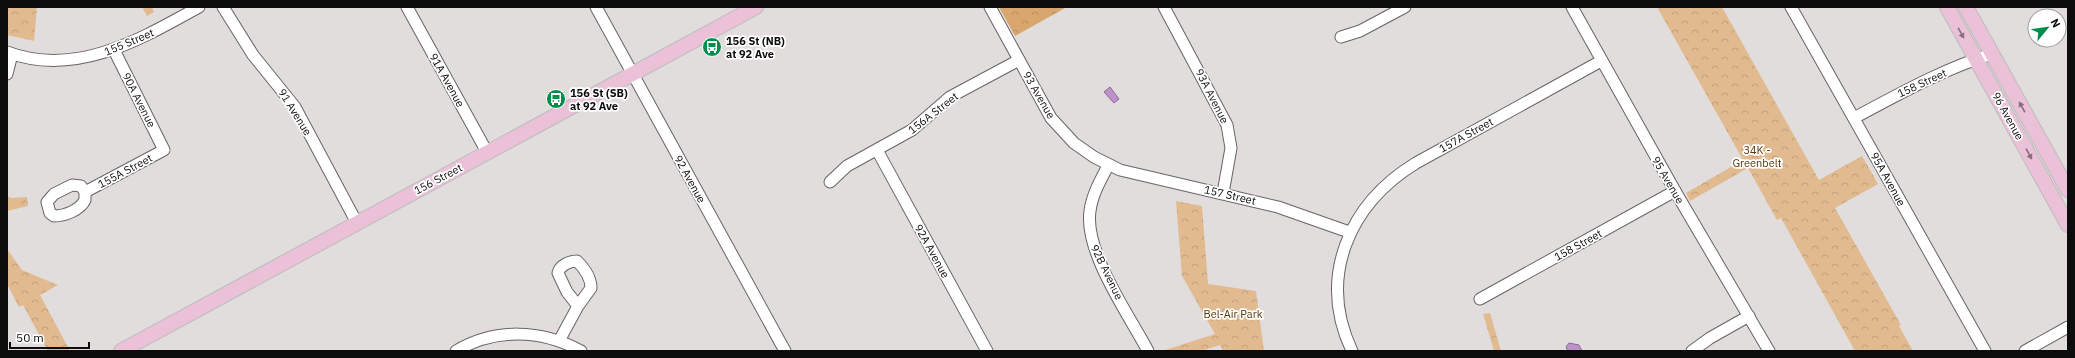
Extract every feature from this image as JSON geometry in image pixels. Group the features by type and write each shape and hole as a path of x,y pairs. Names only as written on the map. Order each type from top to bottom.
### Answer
{"main road":[{"name":"156 Street","path":"121,351 756,7"},
{"name":"96 Avenue","path":"1947,7 2068,225"},
{"name":"96 Avenue","path":"1966,7 2068,190"}],"street":[{"name":"155 Street","path":"10,53 47,59 71,59 114,50 199,7"},
{"name":"91 Avenue","path":"223,7 253,55 295,107 357,223"},
{"name":"91A Avenue","path":"407,7 487,152"},
{"name":"92 Avenue","path":"596,7 785,351"},
{"name":"93 Avenue","path":"990,7 1046,110 1062,131 1087,153 1108,166"},
{"name":"93A Avenue","path":"1164,7 1227,125 1231,148 1223,193"},
{"path":"1341,37 1360,31 1405,7"},
{"name":"95 Avenue","path":"1572,7 1675,191 1769,351"},
{"name":"95A Avenue","path":"1791,7 1985,351"},
{"name":"90A Avenue","path":"114,50 164,150"},
{"path":"7,74 10,53"},
{"name":"158 Street","path":"1854,118 1908,88 1976,59 1992,54"},
{"name":"156A Street","path":"830,182 846,166 912,130 950,97 1019,60"},
{"name":"157A Street","path":"1349,232 1375,195 1401,172 1601,61"},
{"name":"155A Street","path":"85,192 164,150"},
{"name":"92A Avenue","path":"877,150 987,351"},
{"name":"157 Street","path":"1108,166 1278,206 1349,232"},
{"name":"92B Avenue","path":"1108,166 1092,199 1089,220 1090,236 1100,263 1148,351"},
{"name":"158 Street","path":"1480,299 1675,191"},
{"path":"1349,232 1340,261 1337,291 1340,315 1346,339 1352,351"},
{"path":"559,341 578,306"},
{"path":"1692,351 1710,338 1749,316"},
{"path":"2025,351 2068,327"},
{"path":"456,351 479,339 502,334 523,334 559,341 581,351"}],"green space":[{"path":"7,7 37,7 34,41 7,35"},
{"path":"142,7 152,7 154,12 147,16"},
{"path":"999,7 1067,7 1015,36"},
{"name":"34K - Greenbelt","path":"1657,7 1722,7 1819,180 1862,156 1878,184 1835,208 1901,325 1899,326 1913,351 1855,351 1781,218 1777,220 1748,168 1690,201 1686,193 1743,160"},
{"path":"7,196 11,198 27,197 28,206 7,211"},
{"name":"Bel-Air Park","path":"1176,201 1202,206 1208,284 1256,291 1264,351 1223,351 1220,345 1201,351 1165,350 1215,334 1182,276"},
{"path":"7,249 22,270 58,285 40,295 70,351 48,351 23,305 19,307 7,284"},
{"path":"1490,313 1501,351 1494,351 1483,314"}],"shaded area":[{"path":"1110,87 1119,99 1114,103 1104,92"},
{"path":"1569,343 1579,345 1582,351 1568,351 1566,347"}],"place":[{"name":"156 St (NB) at 92 Ave","path":"712,47"},
{"name":"156 St (SB) at 92 Ave","path":"556,99"}]}
